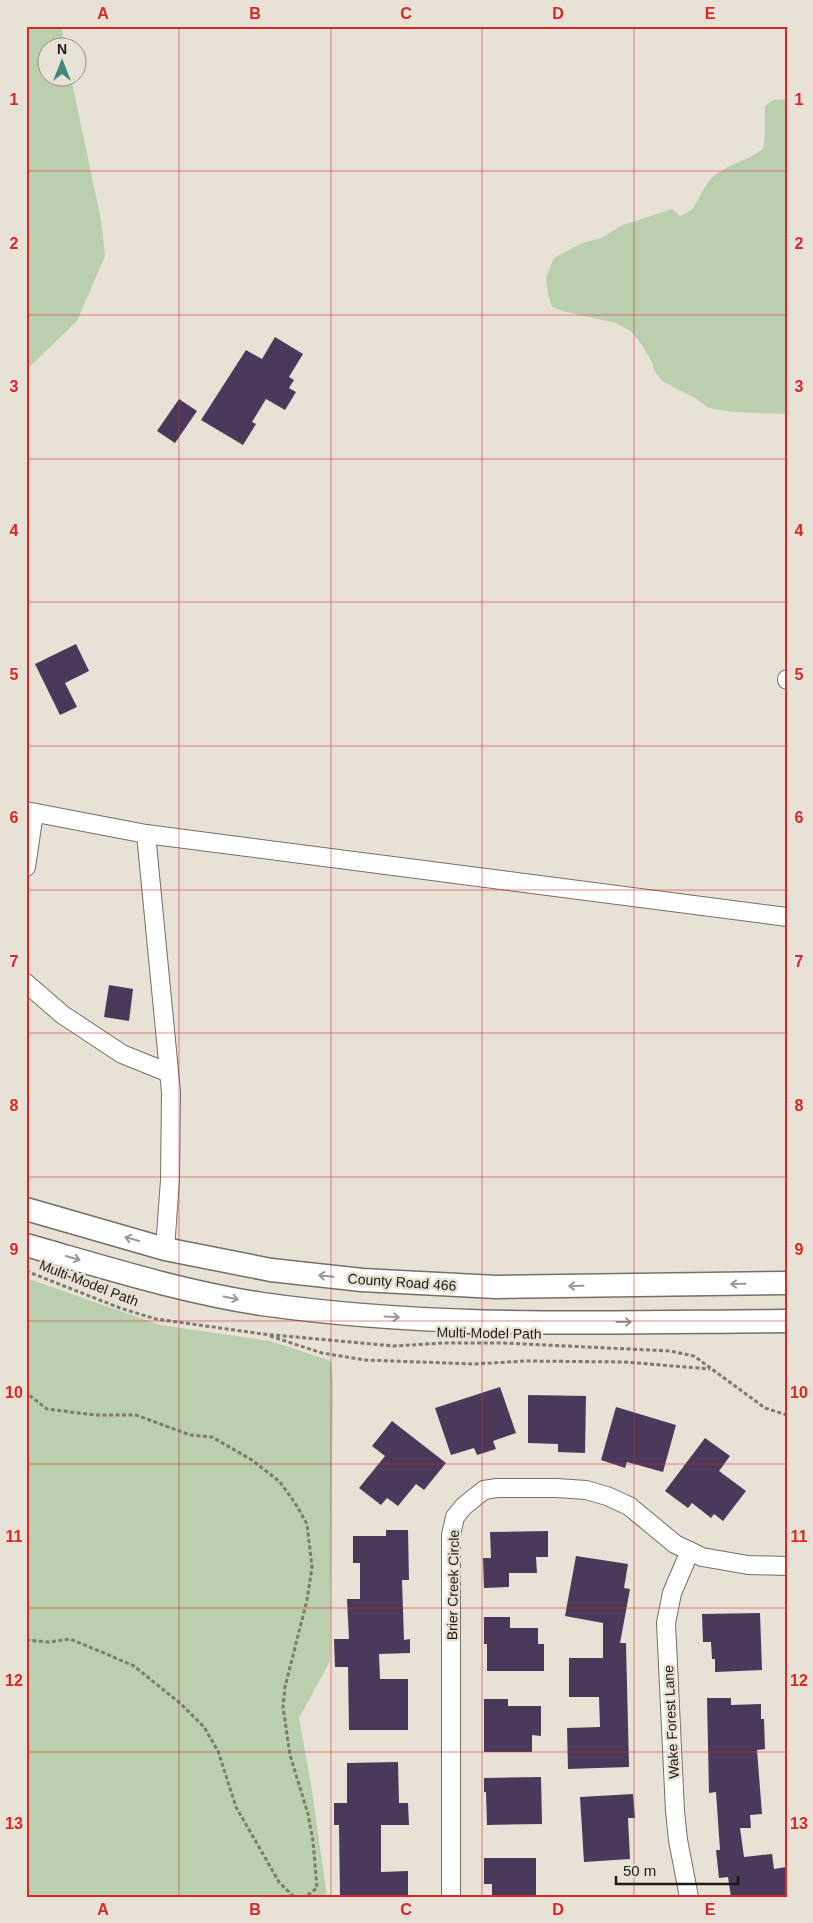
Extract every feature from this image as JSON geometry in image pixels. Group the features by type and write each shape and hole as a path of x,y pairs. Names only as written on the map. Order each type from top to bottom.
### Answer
{"main road":[{"name":"County Road 466","path":"26,1209 165,1249 271,1270 362,1280 496,1288 787,1283"},
{"path":"26,1244 163,1284 260,1304 357,1316 494,1322 787,1321"},
{"path":"117,1271 144,1270 159,1262 165,1249"}],"street":[{"path":"26,867 30,812 146,834 787,917"},
{"path":"146,834 171,1092 170,1180 165,1249"},
{"path":"26,984 64,1015 122,1054 169,1073"},
{"name":"Brier Creek Circle","path":"451,1897 451,1535 455,1517 464,1506 484,1490 496,1488 586,1490 608,1496 629,1506 675,1544 702,1557 726,1562 772,1567 787,1566"},
{"name":"Wake Forest Lane","path":"689,1897 678,1840 675,1811 666,1623 672,1593 690,1551"}],"path":[{"name":"Multi-Model Path","path":"26,1271 120,1308 156,1319 263,1334 394,1346 443,1343 504,1343 670,1351 694,1356 766,1408 787,1415"},
{"name":"Multi-Model Path","path":"263,1334 322,1353 365,1360 474,1364 526,1360 625,1362 711,1369"},
{"path":"26,1390 29,1395 47,1410 95,1415 136,1415 190,1435 212,1437 252,1460 280,1482 307,1524 312,1567 307,1600 285,1687 283,1707 290,1755 308,1814 313,1841 317,1888 303,1897 293,1896 279,1882 236,1807 218,1751 204,1727 182,1704 134,1666 70,1639 49,1642 26,1640"}],"green space":[{"path":"26,26 63,26 63,38 38,38 38,88 73,88 101,220 105,256 77,321 26,370"},
{"path":"787,99 787,414 732,412 709,408 695,398 662,381 654,370 652,362 642,345 631,331 616,323 552,307 548,295 546,277 554,258 582,243 601,238 623,225 672,209 680,216 691,210 708,182 715,175 763,149 765,106 773,100"},
{"path":"26,1278 160,1325 270,1341 331,1361 333,1380 330,1661 299,1718 311,1784 327,1897 26,1897"}],"building":[{"path":"275,337 303,354 289,377 294,380 289,388 296,392 285,410 266,399 252,422 256,424 243,445 201,420 246,350 262,359"},
{"path":"179,399 197,411 175,443 157,431"},
{"path":"76,644 89,671 65,683 77,707 60,715 35,664"},
{"path":"109,985 133,989 129,1021 104,1017"},
{"path":"500,1387 516,1433 493,1441 496,1449 477,1455 474,1448 451,1455 435,1408"},
{"path":"528,1395 586,1396 585,1453 558,1452 558,1444 528,1443"},
{"path":"616,1407 676,1425 663,1472 627,1462 625,1468 601,1460"},
{"path":"392,1421 446,1463 424,1490 416,1484 398,1506 387,1498 381,1505 359,1488 385,1456 372,1446"},
{"path":"705,1438 730,1456 719,1471 746,1491 723,1521 714,1514 711,1518 692,1503 688,1508 665,1491"},
{"path":"386,1530 408,1530 409,1580 402,1580 404,1640 410,1639 410,1653 379,1654 380,1679 408,1679 408,1730 349,1730 348,1667 335,1667 334,1639 349,1639 347,1599 360,1599 360,1563 353,1563 353,1536 386,1536"},
{"path":"548,1531 548,1557 536,1557 537,1573 509,1573 509,1587 484,1588 483,1558 491,1558 490,1532"},
{"path":"576,1556 628,1564 624,1588 630,1589 620,1643 626,1643 629,1767 568,1769 567,1728 600,1727 599,1697 569,1697 569,1658 603,1658 603,1623 565,1616"},
{"path":"760,1613 762,1670 715,1672 715,1659 712,1659 711,1642 703,1642 702,1614"},
{"path":"484,1617 510,1617 510,1628 538,1628 538,1644 544,1644 544,1671 487,1671"},
{"path":"707,1698 731,1698 731,1705 761,1704 761,1719 764,1719 765,1749 757,1750 762,1814 750,1815 751,1828 740,1828 744,1857 772,1854 774,1869 786,1867 787,1895 731,1897 728,1877 719,1878 716,1850 720,1850 716,1792 709,1793"},
{"path":"484,1699 508,1699 508,1706 541,1706 541,1736 532,1735 532,1752 484,1752"},
{"path":"398,1762 399,1803 408,1803 409,1825 381,1825 381,1872 408,1871 408,1897 340,1897 339,1825 334,1825 334,1803 347,1803 347,1763"},
{"path":"541,1777 542,1824 487,1825 484,1778"},
{"path":"633,1794 635,1818 628,1818 630,1859 584,1862 580,1797"},
{"path":"484,1858 536,1858 536,1897 492,1897 492,1884 484,1884"}]}
